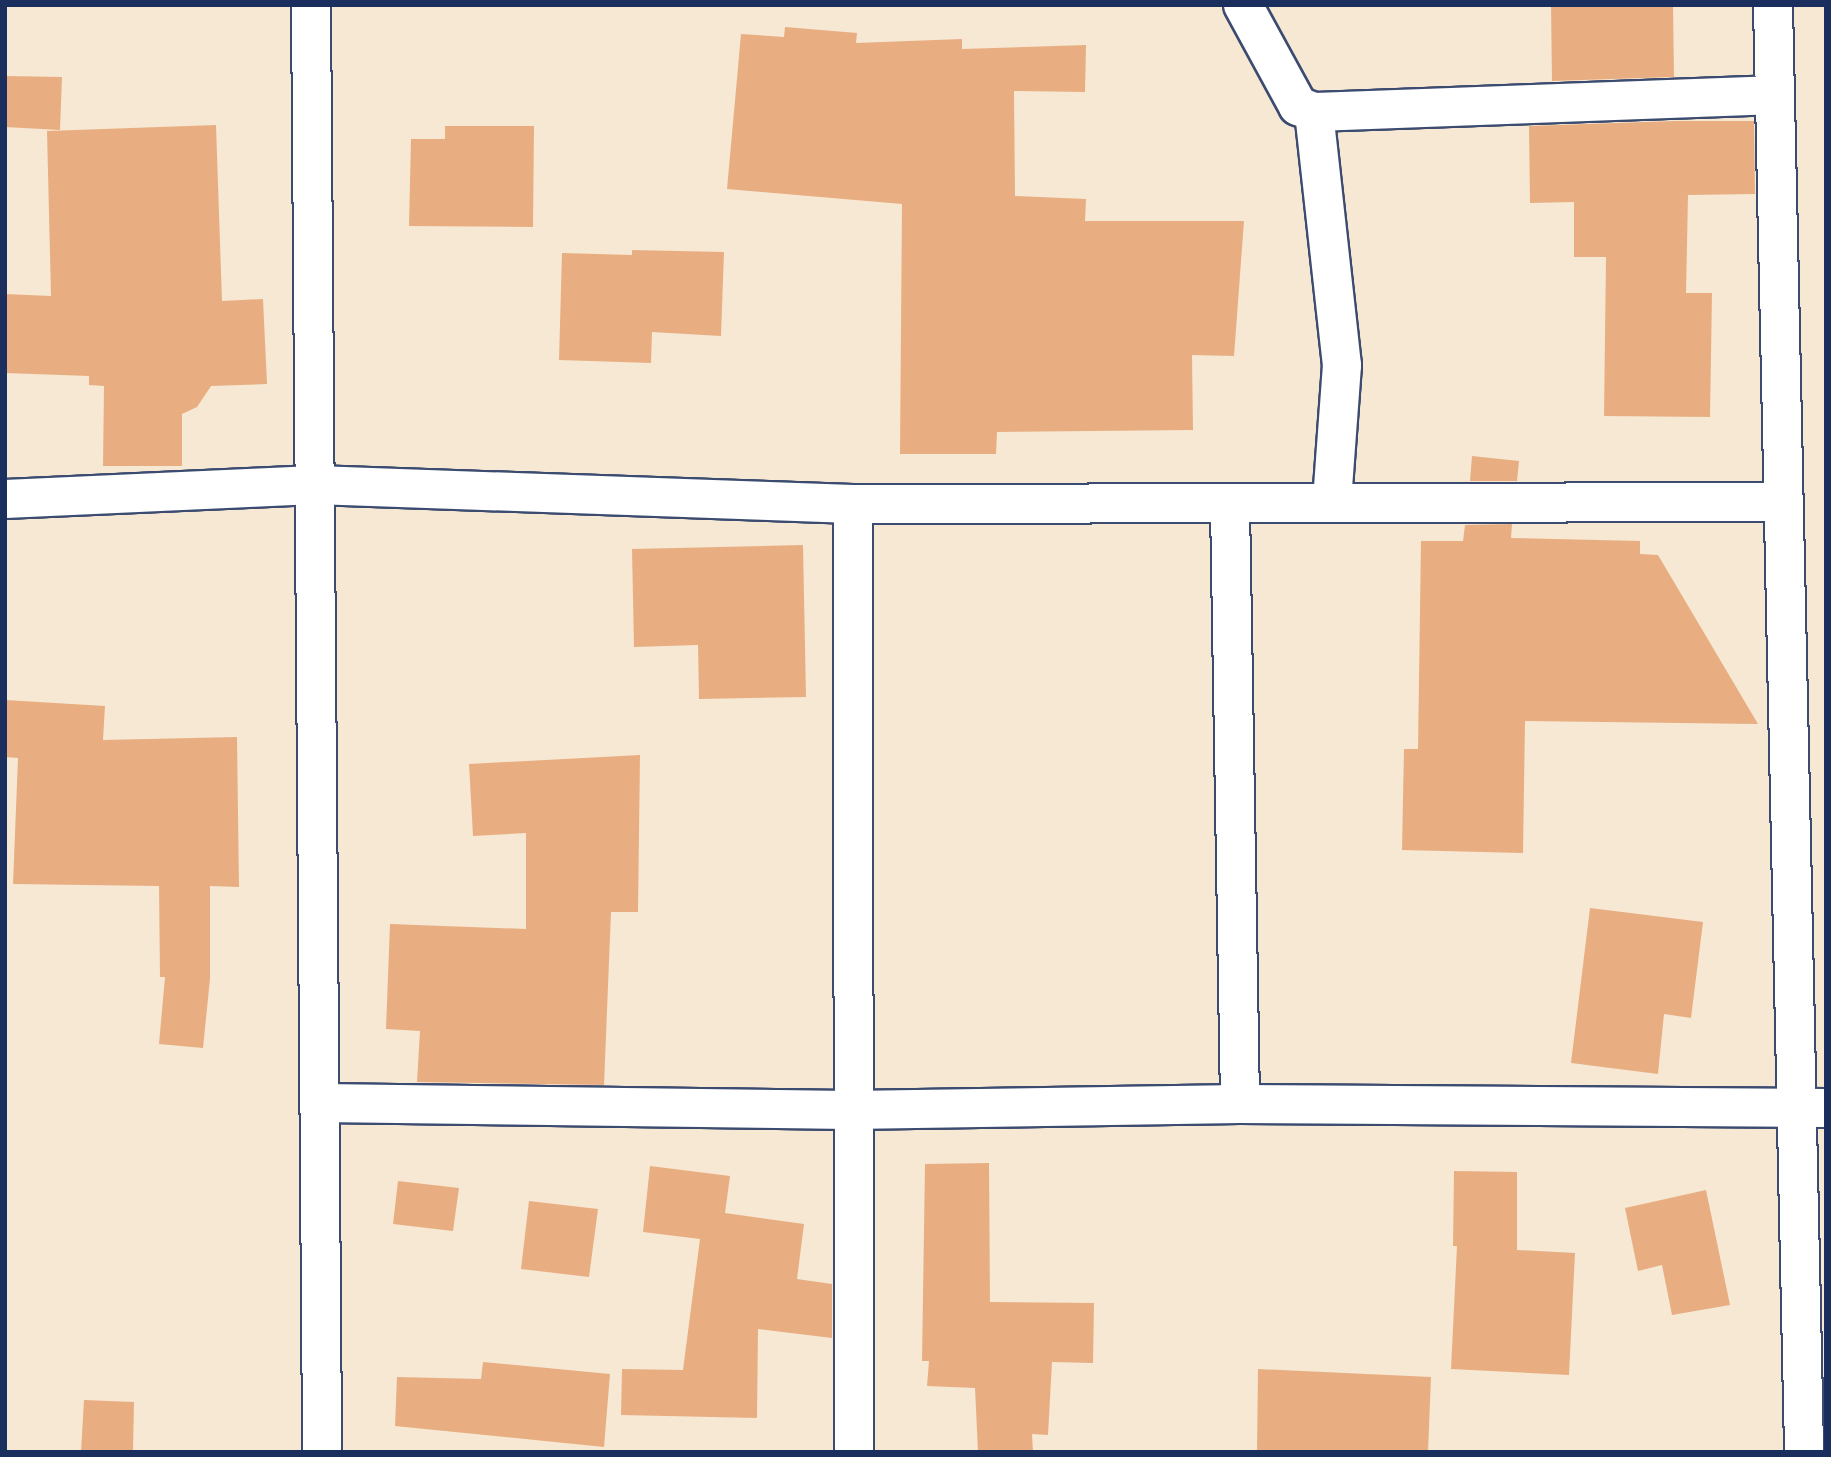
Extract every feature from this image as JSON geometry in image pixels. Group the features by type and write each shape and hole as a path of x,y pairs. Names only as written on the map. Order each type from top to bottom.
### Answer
{"street":[{"path":"312,5 322,1103 322,1452"},
{"path":"1242,5 1298,106 1314,112 1772,94"},
{"path":"1773,5 1772,94 1783,502 1813,1108 1804,1452"},
{"path":"1314,112 1342,365 1332,502"},
{"path":"5,499 315,485 853,504 1783,502"},
{"path":"853,504 851,1110 854,1452"},
{"path":"1230,505 1240,1104"},
{"path":"322,1103 851,1110 1240,1104 1813,1108"}],"building":[{"path":"1551,5 1673,5 1674,77 1552,81"},
{"path":"785,27 857,33 856,43 962,39 962,49 1086,45 1085,92 1014,91 1015,196 1086,199 1085,221 1244,221 1234,356 1192,355 1193,430 997,432 996,454 900,454 902,204 727,189 741,34 784,37"},
{"path":"5,76 62,77 60,130 5,127"},
{"path":"1754,121 1755,194 1688,195 1686,293 1712,293 1710,417 1604,416 1606,257 1574,257 1574,202 1530,203 1529,126"},
{"path":"216,125 222,301 263,299 267,384 211,386 197,407 182,414 182,466 103,466 104,386 89,385 89,376 5,373 5,294 51,296 47,131"},
{"path":"445,126 534,126 533,227 409,226 411,139 445,139"},
{"path":"632,250 724,252 721,336 652,332 651,363 559,360 562,253 632,255"},
{"path":"1472,456 1519,461 1517,481 1470,481"},
{"path":"1512,524 1511,538 1640,541 1640,554 1658,555 1758,724 1525,721 1523,853 1402,850 1404,749 1418,749 1421,541 1463,541 1465,525"},
{"path":"803,545 806,697 699,699 698,645 634,647 632,549"},
{"path":"5,700 105,706 103,740 237,737 239,887 210,886 210,979 203,1048 159,1044 165,977 160,977 159,886 13,884 18,758 5,757"},
{"path":"640,755 638,912 611,912 604,1085 417,1082 420,1031 386,1029 390,924 526,929 526,833 473,836 469,764"},
{"path":"1590,908 1703,922 1691,1018 1664,1014 1658,1074 1571,1063"},
{"path":"989,1163 990,1302 1094,1303 1093,1363 1052,1362 1048,1435 1032,1434 1033,1452 978,1452 975,1388 927,1386 929,1361 922,1361 925,1164"},
{"path":"650,1166 730,1176 725,1213 804,1224 797,1279 832,1284 832,1338 758,1329 757,1418 621,1415 622,1369 683,1370 700,1239 643,1232"},
{"path":"1454,1171 1517,1172 1517,1250 1575,1253 1569,1375 1451,1369 1457,1246 1453,1246"},
{"path":"398,1181 459,1188 453,1231 393,1224"},
{"path":"1706,1190 1730,1305 1672,1315 1662,1265 1638,1271 1625,1208"},
{"path":"529,1201 598,1209 589,1277 521,1269"},
{"path":"483,1362 610,1374 604,1447 395,1426 397,1377 481,1379"},
{"path":"1258,1369 1431,1377 1428,1452 1257,1452"},
{"path":"84,1400 134,1402 133,1452 81,1452"}]}
